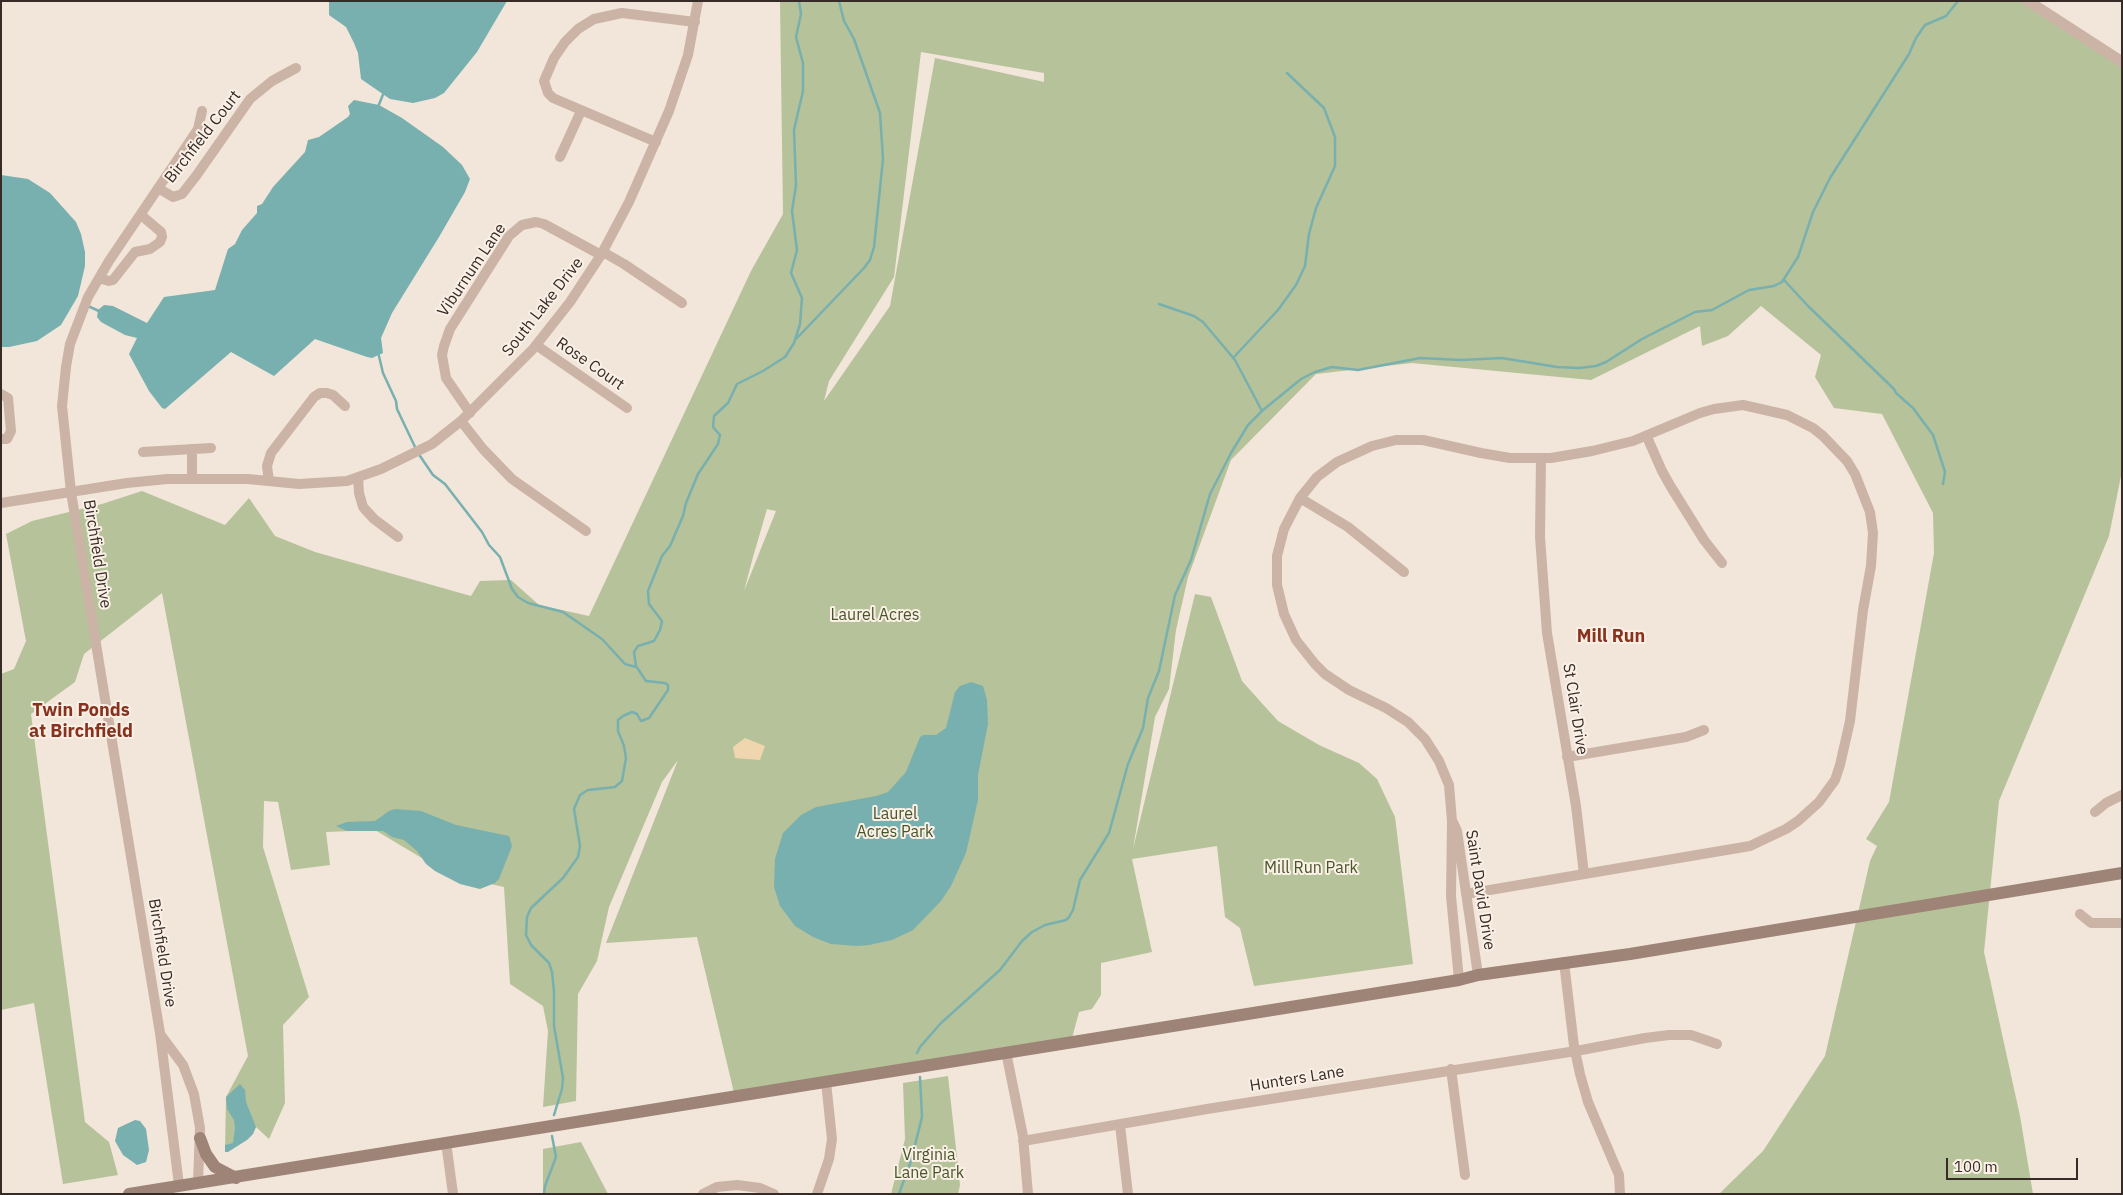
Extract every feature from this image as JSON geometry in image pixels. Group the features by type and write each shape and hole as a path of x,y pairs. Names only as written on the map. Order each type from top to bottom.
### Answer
{"main road":[{"path":"129,1194 1459,980 1478,975 1630,954 2122,873"},
{"path":"200,1138 206,1154 215,1167 236,1178"}],"street":[{"name":"South Lake Drive","path":"1,503 127,483 192,478 298,484 327,483 358,478 407,458 432,444 470,413 536,345 570,302 602,254 621,219 656,142 683,74 698,1"},
{"path":"2034,3 2122,62"},
{"path":"656,142 560,101 548,94 544,81 554,58 564,42 578,29 603,16 622,14 695,22"},
{"name":"Birchfield Court","path":"158,188 173,197 182,194 250,99 272,81 296,68"},
{"path":"560,157 581,110"},
{"name":"Birchfield Drive","path":"179,1185 160,1033 72,492 62,417 70,344 83,309 99,278 198,129 202,111"},
{"path":"99,278 109,281 113,280 135,252 150,249 160,242 161,232 140,215"},
{"name":"Viburnum Lane","path":"470,413 446,378 442,355 444,346 455,321 509,236 522,225 536,222 544,224 624,264 682,303"},
{"name":"Rose Court","path":"536,345 627,408"},
{"path":"268,481 267,466 271,453 314,398 326,393 333,395 345,406"},
{"path":"1,394 8,398 11,431 7,438 1,439"},
{"path":"1452,821 1449,785 1439,761 1425,739 1397,714 1349,690 1325,674 1304,652 1290,628 1280,599 1276,570 1279,542 1300,498 1317,478 1338,462 1372,446 1396,440 1423,440 1495,456 1541,458 1592,451 1647,437 1714,409 1736,406 1750,406 1787,415 1813,428 1834,446 1847,461 1862,488 1870,512 1873,533 1871,566 1863,610 1852,706 1840,765 1835,780 1819,802 1786,829 1762,842 1738,849 1466,894"},
{"path":"461,421 482,450 512,479 586,531"},
{"path":"1647,437 1671,487 1704,540 1722,562"},
{"path":"143,452 211,448"},
{"path":"192,449 192,478"},
{"name":"St Clair Drive","path":"1541,458 1540,537 1547,633 1584,874"},
{"path":"358,478 358,493 363,507 374,519 398,537"},
{"path":"1300,498 1348,527 1404,572"},
{"path":"1567,757 1686,737 1704,730"},
{"path":"2096,812 2106,803 2122,795"},
{"name":"Saint David Drive","path":"1452,821 1457,831 1478,975"},
{"name":"Saint David Drive","path":"1452,821 1450,896 1459,980"},
{"path":"2080,914 2090,923 2122,923"},
{"path":"1564,962 1576,1051 1588,1102 1619,1175 1620,1194"},
{"name":"Birchfield Drive","path":"160,1033 183,1065 198,1114 200,1138 198,1183"},
{"name":"Hunters Lane","path":"1023,1141 1450,1069 1576,1051 1634,1039 1669,1035 1691,1035 1717,1044"},
{"path":"1006,1052 1023,1141 1028,1175 1028,1194"},
{"path":"1450,1069 1465,1175"},
{"path":"817,1194 829,1159 832,1139 826,1082"},
{"path":"1120,1125 1128,1194"},
{"path":"446,1142 453,1194"},
{"path":"703,1194 717,1187 737,1185 760,1188 774,1194"}],"green space":[{"path":"780,1 2029,1 2122,62 2122,471 2109,536 1999,801 1984,952 2020,1116 2033,1194 1719,1194 1763,1151 1825,1056 1870,861 1877,846 1866,839 1889,802 1934,553 1933,513 1882,414 1834,408 1815,377 1821,355 1761,306 1728,336 1702,346 1700,326 1591,380 1412,363 1316,374 1231,460 1188,577 1176,630 1169,689 1155,717 1133,849 1195,594 1211,597 1242,681 1278,721 1319,745 1359,763 1377,779 1395,817 1413,964 1254,986 1240,928 1225,917 1217,846 1132,859 1152,952 1101,963 1101,995 1092,1009 1079,1012 1071,1042 735,1097 697,937 606,943 678,760 662,782 609,907 597,961 578,994 576,1101 543,1107 548,1031 543,1006 510,984 504,887 450,875 375,830 326,832 330,865 291,870 278,802 264,801 263,847 309,997 283,1025 285,1103 269,1139 256,1127 225,1152 226,1097 248,1056 162,593 84,654 75,682 31,714 85,1122 109,1142 118,1175 63,1184 34,1003 1,1010 1,674 14,669 26,641 6,534 32,521 102,504 142,491 225,525 249,498 275,536 315,552 471,596 480,581 511,580 539,605 589,616 751,271 783,214","holes":["921,52 1044,73 1044,82 935,58 890,306 824,401 829,381 894,277","767,509 776,511 744,591 753,557"]},
{"name":"Virginia Lane Park","path":"948,1076 960,1185 958,1194 891,1194 905,1139 903,1083"},
{"path":"581,1142 608,1194 543,1194 543,1149"}],"sand":[{"path":"745,738 765,746 760,760 735,758 733,747"}],"water":[{"path":"329,1 507,1 477,52 444,93 435,98 413,103 390,99 361,79 358,53 354,43 346,27 329,15"},
{"path":"354,100 379,105 402,118 443,147 462,165 470,179 465,192 439,237 392,313 381,338 383,353 372,358 367,357 315,339 274,376 231,352 165,409 162,408 149,391 129,354 137,338 125,335 101,322 97,317 98,310 104,305 113,306 147,323 164,297 215,290 228,249 235,244 242,230 257,213 257,206 262,204 273,187 305,152 308,140 319,137 348,117 350,114 348,106"},
{"path":"1,175 28,179 50,193 76,222 85,252 85,266 78,296 61,325 37,341 9,347 1,347"},
{"path":"971,682 983,686 987,700 988,724 978,775 978,800 966,853 951,886 941,901 913,930 892,940 869,945 831,944 813,937 795,926 780,906 774,887 775,859 783,833 801,815 816,807 888,792 906,772 920,737 923,735 936,735 946,728 955,692 960,686"},
{"path":"395,809 421,811 456,825 509,836 512,846 499,879 495,883 480,889 460,884 426,864 417,851 404,840 392,837 383,831 347,831 336,826 347,822 375,821"},
{"path":"240,1084 245,1090 246,1102 256,1127 253,1134 247,1140 225,1152 225,1145 233,1143 235,1128 234,1120 227,1109 226,1097"},
{"path":"135,1120 140,1121 146,1129 149,1150 146,1162 137,1165 123,1155 115,1141 118,1128"}],"waterway":[{"path":"554,1115 562,1089 563,1078 554,1026 552,972 549,963 531,945 526,935 527,917 531,908 563,878 578,857 580,846 574,809 580,795 588,790 615,787 622,781 626,758 618,731 618,720 632,712 637,714 641,721 649,718 668,690 668,685 665,683 646,681 636,666 634,652 638,646 654,641 660,630 662,621 649,604 648,591 662,556 670,546 683,516 686,503 698,474 718,444 720,435 713,427 714,416 728,403 737,384 785,357 794,343 800,324 802,298 791,273 797,250 792,211 796,185 794,130 803,91 803,63 796,37 801,14 799,1"},
{"path":"797,338 864,268 870,260 874,247 883,159 880,113 854,39 844,21 839,1"},
{"path":"917,1053 941,1023 1000,970 1022,941 1032,932 1045,925 1066,920 1073,910 1080,880 1109,833 1128,764 1143,728 1148,698 1159,671 1175,595 1191,560 1210,494 1248,425 1301,379 1332,367 1358,370 1420,358 1461,360 1502,358 1557,367 1579,368 1596,366 1606,362 1642,339 1695,312 1712,310 1749,290 1774,286 1782,282 1798,257 1813,212 1830,178 1909,54 1916,38 1925,25 1946,16 1958,1"},
{"path":"1233,358 1278,310 1296,285 1305,266 1309,234 1316,208 1335,166 1335,137 1324,108 1287,73"},
{"path":"378,107 384,92"},
{"path":"1784,280 1808,306 1913,408 1933,435 1945,472 1943,484"},
{"path":"1159,304 1194,316 1203,322 1235,360 1262,411"},
{"path":"88,306 101,312"},
{"path":"378,352 383,373 396,401 397,409 416,449"},
{"path":"418,453 433,475 445,484 482,532 489,545 500,557 512,589 518,597 528,603 563,612 602,639 625,664 636,667"},
{"path":"899,1194 911,1161 922,1117 920,1077"},
{"path":"544,1194 545,1186 556,1157 552,1136"}],"district":[{"name":"Mill Run","path":"1611,637"},
{"name":"Twin Ponds at Birchfield","path":"81,721"}],"park label":[{"name":"Laurel Acres","path":"875,615"},
{"name":"Laurel Acres Park","path":"895,823"},
{"name":"Mill Run Park","path":"1311,868"}]}
